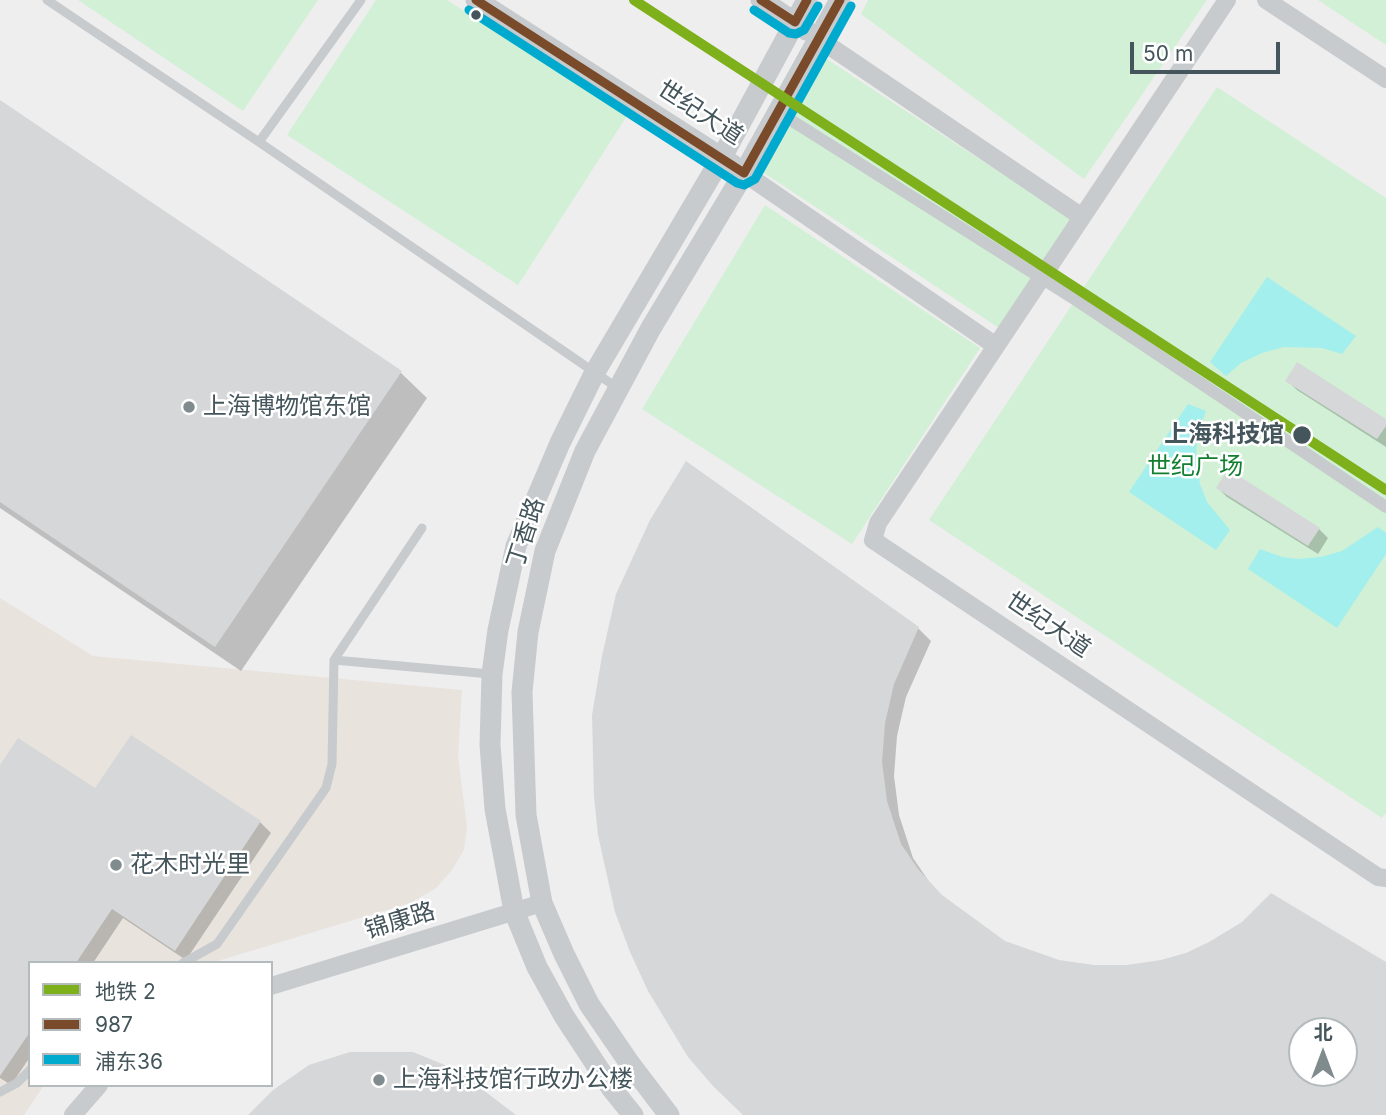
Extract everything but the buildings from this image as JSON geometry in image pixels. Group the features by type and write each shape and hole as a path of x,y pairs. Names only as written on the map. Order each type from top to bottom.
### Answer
{"street":[{"name":"世纪大道","path":"476,0 722,157 996,346"},
{"path":"761,0 1082,217"},
{"name":"丁香路","path":"633,1115 612,1089 564,1016 537,967 514,911 495,809 489,746 492,674 498,630 516,546 560,443 596,372 722,157 807,0"},
{"name":"丁香路","path":"669,1115 628,1062 590,1004 542,903 526,815 522,692 528,632 545,551 586,451 652,328 744,173 840,0"},
{"name":"世纪大道","path":"1227,0 878,523 873,540 1378,877 1386,878"},
{"path":"1266,0 1386,79"},
{"path":"794,122 1079,302 1386,507"},
{"name":"锦康路","path":"273,985 542,903"},
{"path":"73,1115 97,1087"}],"lane":[{"path":"47,0 619,389"},
{"path":"259,142 361,0"},
{"path":"186,961 216,944 326,788 332,764 334,660 422,528"},
{"path":"334,660 492,674"},
{"path":"0,1092 17,1083 28,1072"}],"shaded area":[{"path":"0,598 93,656 462,690 458,756 467,827 464,850 452,870 435,889 410,903 218,961 28,961 28,1087 43,1087 24,1115 0,1115"}],"green space":[{"path":"78,0 318,0 243,111"},
{"path":"376,0 447,0 627,116 518,285 287,135"},
{"path":"868,0 1207,0 1084,179 861,14"},
{"path":"1318,0 1386,0 1386,45"},
{"path":"819,54 1071,219 999,328 758,169"},
{"name":"世纪广场","path":"1217,87 1386,198 1386,813 1382,818 929,520"},
{"path":"765,205 980,348 852,544 642,409"}],"water":[{"path":"1267,277 1356,336 1342,354 1322,348 1284,347 1241,363 1226,376 1210,362"},
{"path":"1188,404 1206,411 1197,436 1196,462 1200,484 1207,502 1230,530 1216,550 1129,492"},
{"path":"1378,527 1386,533 1386,554 1337,628 1248,569 1260,549 1282,557 1321,557 1342,551"}],"metro line":[{"name":"2","path":"634,0 1386,490"}],"transit line":[{"name":"987","path":"476,0 744,173 840,0"},
{"name":"987","path":"761,0 795,22 807,0"},
{"name":"浦东36","path":"754,10 789,33 796,34 804,30 818,6"},
{"name":"浦东36","path":"469,10 744,185 755,179 851,6"}],"place":[{"name":"上海博物馆东馆","path":"189,407"},
{"name":"上海科技馆","path":"1302,435"},
{"name":"花木时光里","path":"116,865"},
{"name":"上海科技馆行政办公楼","path":"379,1080"}]}
